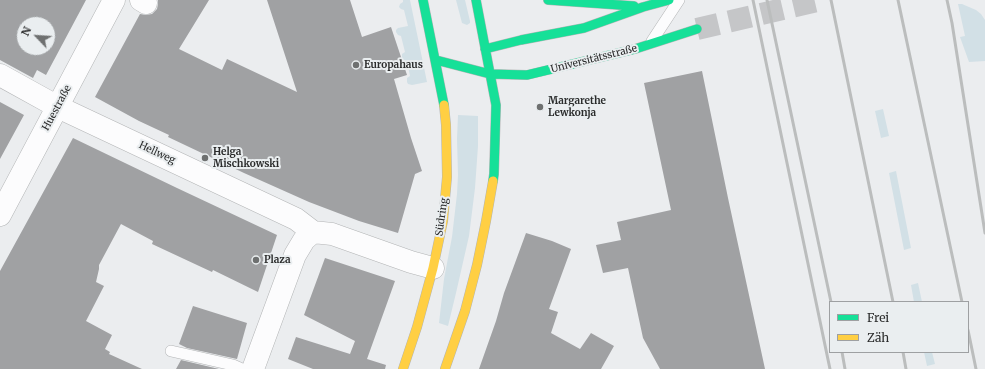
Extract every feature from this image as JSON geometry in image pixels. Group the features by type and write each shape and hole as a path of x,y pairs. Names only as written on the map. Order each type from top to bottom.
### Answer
{"main road":[{"name":"Südring","path":"404,369 434,268 442,221 446,184 447,157 444,104 423,0"},
{"path":"445,369 465,311 477,265 494,174 496,105 490,74 481,50 476,0"},
{"path":"548,0 644,7"},
{"path":"481,50 521,40 584,28 669,0"},
{"name":"Universitätsstraße","path":"436,60 490,74 527,75 605,57 697,30"},
{"path":"436,60 457,56"}],"street":[{"name":"Huestraße","path":"0,215 114,0"},
{"name":"Hellweg","path":"0,75 58,107 296,219 313,232"},
{"path":"253,369 295,255 304,240 313,232 332,234 411,262 434,268"}],"lane":[{"path":"649,45 679,0"},
{"path":"171,351 233,365 242,369"}],"shaded area":[{"path":"403,0 410,0 427,82 412,85 408,84 407,82 407,78 410,76 407,61 403,60 402,54 405,52 401,36 396,32 398,28 408,26 404,10 399,7"},
{"path":"456,0 465,0 470,21 467,25 462,23"},
{"path":"958,4 962,4 976,10 985,20 985,61 969,62 960,37 965,36"},
{"path":"883,109 889,136 881,138 875,111"},
{"path":"458,115 478,116 478,146 469,236 448,326 439,323 457,194"},
{"path":"896,171 911,248 904,250 889,173"},
{"path":"918,283 922,301 914,301 911,285"},
{"path":"924,353 932,353 935,364 927,366"}],"building":[{"path":"0,0 86,0 46,75 37,70 33,78 0,60"},
{"path":"158,0 209,0 179,49 222,70 227,59 297,92 267,0 350,0 362,37 391,27 407,75 394,79 422,171 415,174 398,233 359,221 309,202 244,173 168,137 169,135 139,121 95,97 140,14 152,14 157,9"},
{"path":"702,71 765,369 660,369 643,338 628,268 603,273 596,245 621,240 617,222 671,210 644,83"},
{"path":"0,102 24,115 0,159"},
{"path":"73,138 277,235 258,292 213,270 212,272 152,244 153,241 121,224 99,265 96,282 104,286 86,321 112,335 105,349 110,352 109,354 142,369 0,369 0,271"},
{"path":"526,233 571,249 549,309 558,312 551,333 580,349 591,333 614,346 601,369 479,369"},
{"path":"325,258 395,281 367,359 386,365 385,369 313,369 288,359 296,337 350,354 355,341 304,315"},
{"path":"193,306 247,323 237,359 187,348 179,344"},
{"path":"181,360 219,369 176,369"}],"tunnel":[{"path":"697,29 821,0"}],"railway":[{"path":"753,0 830,369"},
{"path":"767,0 831,301"},
{"path":"831,0 893,301"},
{"path":"898,0 962,301"},
{"path":"947,0 952,23 985,233"},
{"path":"969,335 976,369"},
{"path":"842,353 845,369"},
{"path":"903,353 906,369"}],"traffic: fast":[{"path":"423,0 444,105"},
{"path":"476,0 496,105 493,181"},
{"path":"548,0 634,6"},
{"path":"485,49 521,40 584,28 643,7 669,0"},
{"path":"490,74 527,75 635,49 697,29"},
{"path":"436,60 490,74"}],"traffic: slow":[{"path":"403,369 417,327 433,268 443,221 447,177 444,105"},
{"path":"445,369 465,311 477,265 493,181"}],"place":[{"name":"Europahaus","path":"356,65"},
{"name":"Margarethe Lewkonja","path":"540,107"},
{"name":"Helga Mischkowski","path":"205,158"},
{"name":"Plaza","path":"256,260"}]}
